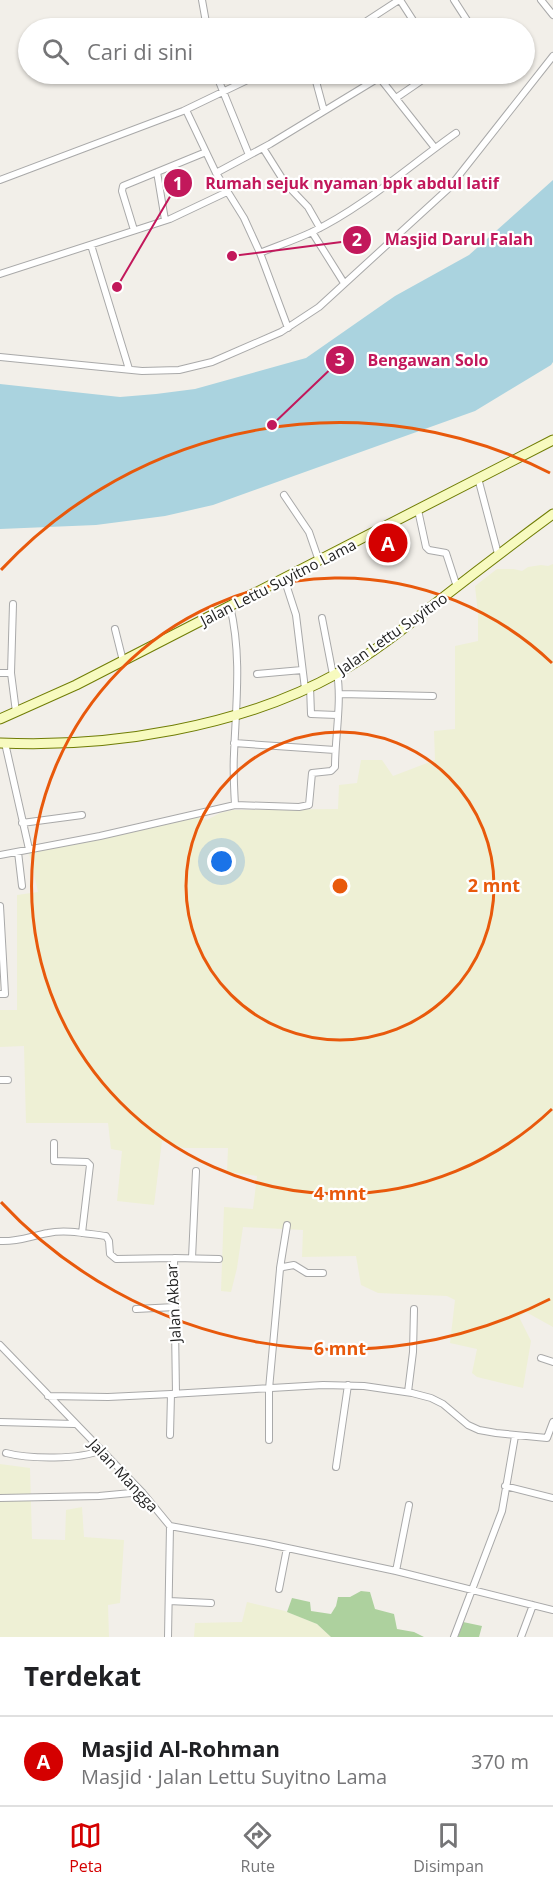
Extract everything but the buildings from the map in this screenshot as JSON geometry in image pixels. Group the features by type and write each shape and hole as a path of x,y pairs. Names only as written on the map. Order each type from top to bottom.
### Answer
{"main road":[{"name":"Jalan Lettu Suyitno Lama","path":"0,719 76,685 553,440"},
{"name":"Jalan Lettu Suyitno","path":"3,743 54,745 160,733 268,705 335,674 407,626 553,514"}],"street":[{"path":"202,0 205,18"},
{"path":"372,18 400,0 412,18"},
{"path":"454,0 466,18"},
{"path":"541,0 553,15"},
{"path":"535,79 553,56"},
{"path":"219,84 249,155"},
{"path":"0,180 186,110 239,84"},
{"path":"317,84 324,111"},
{"path":"216,173 263,148 368,84"},
{"path":"387,84 435,148"},
{"path":"396,98 416,84"},
{"path":"0,357 129,369 178,370 194,368 259,343 288,328 319,307 459,178 531,84"},
{"path":"186,110 216,173 244,218 260,253 288,328"},
{"path":"260,253 320,228 363,201 456,133"},
{"path":"263,148 285,183 308,207 320,228"},
{"path":"134,230 122,188 126,184 206,152"},
{"path":"157,172 165,220"},
{"path":"0,274 165,220 197,208 227,192"},
{"path":"312,232 344,284"},
{"path":"91,244 129,369"},
{"path":"478,478 498,555"},
{"path":"284,495 309,532 319,561"},
{"path":"418,510 426,548 446,553 457,587"},
{"path":"284,578 296,615 302,670 311,714 337,715"},
{"path":"13,604 11,673 16,712"},
{"path":"230,606 236,638 235,805"},
{"path":"0,855 100,836 235,805 299,807 309,805 312,773 333,770 340,694 322,618"},
{"path":"115,629 123,660"},
{"path":"257,674 302,670"},
{"path":"0,673 11,673"},
{"path":"340,694 433,696"},
{"path":"3,743 29,849"},
{"path":"234,743 335,750"},
{"path":"22,823 82,815"},
{"path":"18,852 22,886"},
{"path":"0,906 5,994 0,994"},
{"path":"54,1143 54,1161 87,1162 90,1165 82,1233"},
{"path":"192,1258 196,1172"},
{"path":"269,1440 268,1389 280,1269 287,1225"},
{"name":"Jalan Akbar","path":"0,1241 23,1240 49,1232 82,1233 106,1236 109,1241 110,1254 116,1259 174,1258 175,1307 170,1436"},
{"path":"174,1258 219,1258"},
{"path":"280,1269 294,1265 308,1273 323,1273"},
{"path":"136,1309 175,1307"},
{"path":"408,1392 413,1352 414,1309"},
{"name":"Jalan Mangga","path":"0,1345 142,1492 170,1526 168,1637"},
{"path":"541,1358 553,1362"},
{"path":"336,1467 348,1385"},
{"path":"48,1396 173,1394 348,1385 408,1392 443,1404 473,1428 514,1436 550,1439 553,1422"},
{"path":"0,1422 75,1424"},
{"path":"454,1637 502,1511 514,1436"},
{"path":"6,1453 34,1457 77,1456 89,1455 101,1450"},
{"path":"505,1486 553,1498"},
{"path":"0,1498 99,1496 142,1492"},
{"path":"396,1571 409,1505"},
{"path":"170,1526 396,1571 553,1611"},
{"path":"279,1589 286,1548"},
{"path":"169,1601 212,1603"},
{"path":"521,1637 533,1605"}],"green space":[{"path":"553,564 553,1327 526,1312 519,1317 531,1341 523,1388 477,1377 472,1373 477,1349 450,1343 455,1300 447,1296 378,1293 361,1285 356,1256 302,1257 303,1230 243,1227 231,1292 221,1291 224,1207 253,1209 257,1176 227,1172 228,1148 183,1148 162,1141 154,1205 117,1201 122,1151 111,1149 108,1123 26,1123 24,1046 0,1047 0,1010 17,1010 17,895 38,892 29,853 193,816 207,820 220,813 233,810 338,809 339,785 357,783 361,760 382,760 393,776 435,760 434,731 455,729 455,646 478,641 475,586 497,569 522,571 528,567"},
{"path":"0,1464 30,1468 32,1539 65,1540 66,1510 82,1507 84,1537 124,1540 120,1603 108,1605 109,1637 0,1637"},
{"path":"361,1591 370,1592 375,1609 394,1614 397,1629 414,1632 424,1637 331,1637 317,1624 287,1612 292,1598 310,1602 311,1611 331,1614 338,1597 350,1597"},
{"path":"247,1602 285,1611 317,1624 331,1637 194,1637 195,1623 242,1622"},
{"path":"463,1622 482,1626 479,1637 458,1637"}],"water":[{"path":"553,180 553,362 551,365 475,411 213,505 165,516 96,525 0,529 0,384 120,397 156,394 195,389 306,358 395,296 469,255"}],"place":[{"name":"Masjid Darul Falah","path":"232,256"},
{"name":"Rumah sejuk nyaman bpk abdul latif","path":"117,287"},
{"name":"Bengawan Solo","path":"272,425"},
{"name":"Masjid Al-Rohman","path":"388,543"}]}
